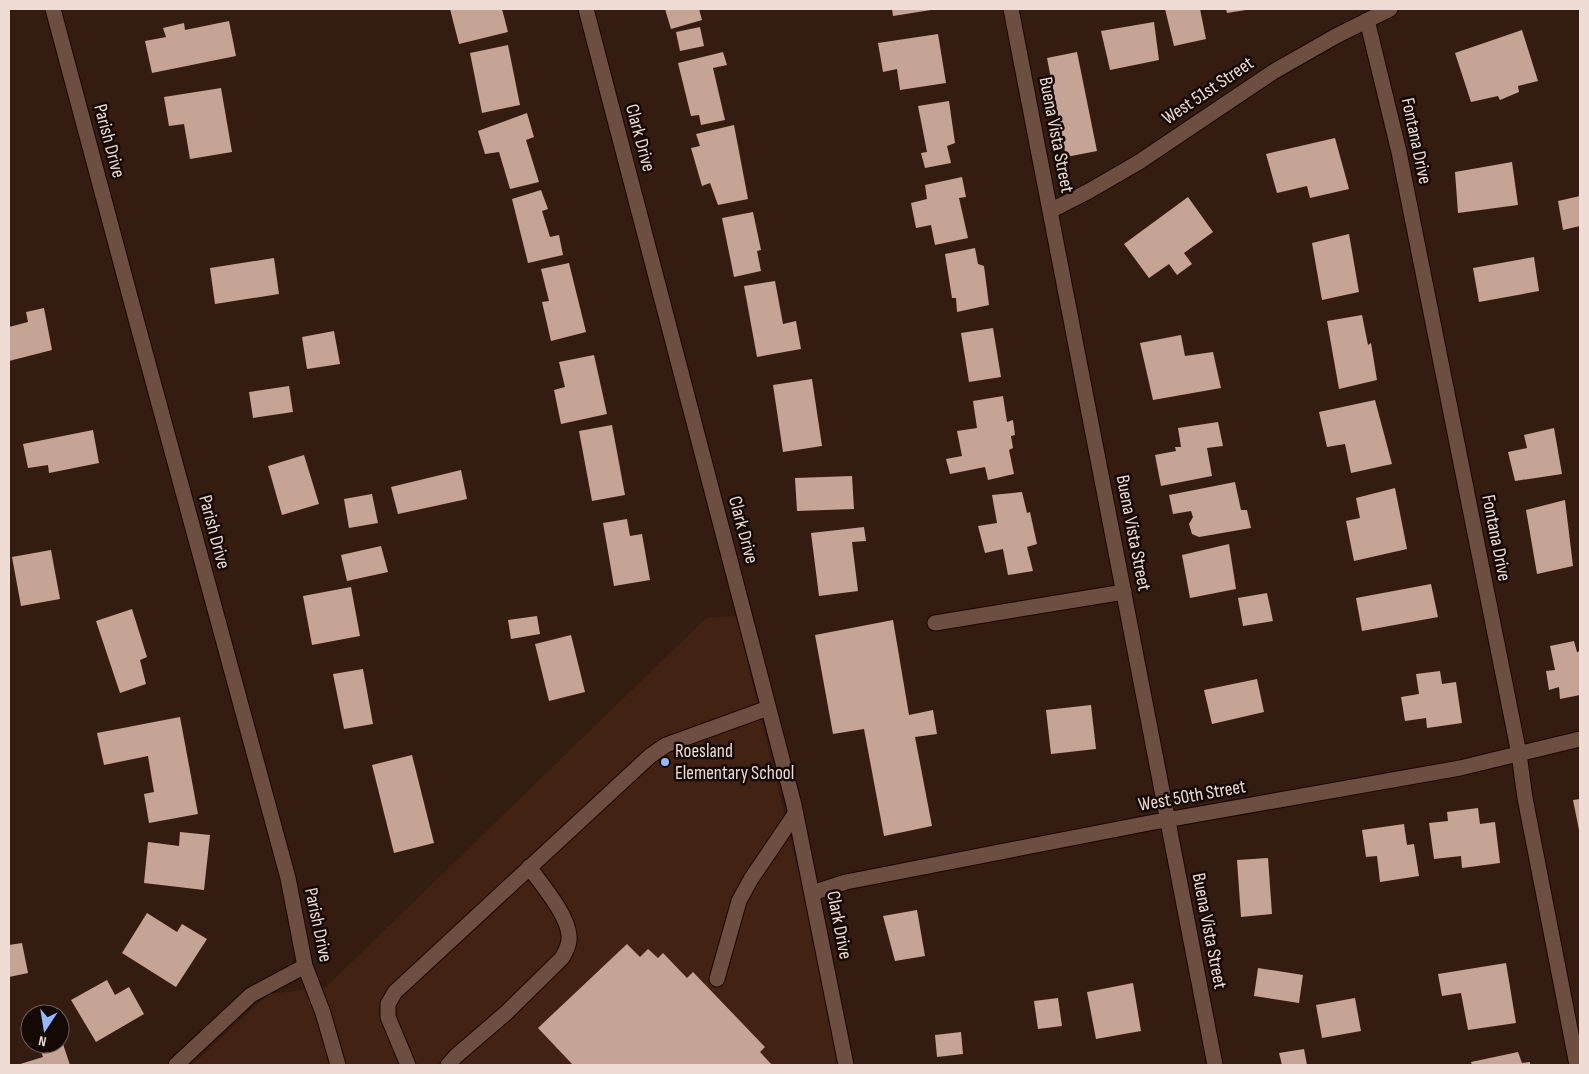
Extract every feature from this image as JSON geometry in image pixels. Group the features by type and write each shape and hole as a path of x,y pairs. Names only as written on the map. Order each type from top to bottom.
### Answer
{"street":[{"name":"Parish Drive","path":"53,9 288,878 305,966 323,1013 338,1065"},
{"name":"Clark Drive","path":"586,9 795,814 846,1065"},
{"name":"Buena Vista Street","path":"1011,9 1215,1065"},
{"name":"West 51st Street","path":"1050,211 1139,162 1274,72 1336,36 1390,9"},
{"name":"Fontana Drive","path":"1367,20 1400,162 1519,754 1525,798 1577,1065"},
{"path":"935,622 1124,592"},
{"path":"408,1065 388,1017 388,1004 395,992 650,756 666,745 768,708"},
{"name":"West 50th Street","path":"812,894 846,882 1168,820 1460,768 1580,739"},
{"path":"717,978 739,901 751,879 795,814"},
{"path":"448,1065 506,1013 562,958 567,949 569,936 565,918 529,867"},
{"path":"176,1065 251,995 305,966"}],"shaded area":[{"name":"Roesland Elementary School","path":"736,616 807,907 838,1065 192,1065 269,994 326,987 706,618"}],"building":[{"path":"450,9 502,9 508,32 459,44"},
{"path":"665,9 699,9 702,20 671,29"},
{"path":"892,9 931,9 931,10 893,16"},
{"path":"1165,9 1200,9 1206,39 1174,46"},
{"path":"1226,9 1246,9 1246,10 1227,13"},
{"path":"229,21 236,56 152,73 145,41 166,37 163,28 184,23 185,30"},
{"path":"1154,22 1159,60 1110,70 1101,31"},
{"path":"700,27 704,46 680,51 676,32"},
{"path":"1522,30 1538,81 1518,86 1519,92 1500,100 1498,96 1471,102 1455,53"},
{"path":"938,34 946,83 900,90 897,69 883,72 878,43"},
{"path":"508,45 520,105 482,113 470,53"},
{"path":"723,52 727,65 713,68 725,120 701,125 699,115 691,116 678,63"},
{"path":"1077,52 1097,151 1066,157 1047,58"},
{"path":"221,88 232,152 190,159 184,124 169,126 164,97"},
{"path":"949,101 955,143 947,146 951,163 925,168 921,153 927,152 918,106"},
{"path":"527,113 534,137 526,140 539,182 510,189 499,152 485,154 478,131"},
{"path":"734,125 748,199 718,205 710,183 702,186 691,148 700,146 696,134"},
{"path":"1335,138 1349,189 1310,198 1307,186 1277,193 1266,154"},
{"path":"1512,162 1518,205 1458,213 1455,172"},
{"path":"962,177 966,197 959,198 968,238 935,245 931,225 916,228 911,203 927,199 925,185"},
{"path":"541,190 548,209 542,211 550,237 559,235 563,255 528,263 512,199"},
{"path":"1580,196 1580,226 1563,230 1558,201"},
{"path":"1188,197 1213,232 1184,253 1192,264 1177,275 1169,264 1149,278 1124,244"},
{"path":"753,212 761,250 757,251 761,271 734,277 722,218"},
{"path":"1349,234 1359,292 1322,300 1312,243"},
{"path":"975,248 978,264 984,266 989,305 957,312 956,298 952,298 945,254"},
{"path":"1534,257 1539,291 1479,302 1473,268"},
{"path":"274,258 279,294 215,304 210,268"},
{"path":"569,263 586,332 551,341 542,302 549,301 541,269"},
{"path":"775,281 783,324 796,321 801,349 757,357 744,286"},
{"path":"44,308 52,350 9,361 9,327 28,322 26,312"},
{"path":"1362,315 1368,345 1371,343 1377,380 1339,389 1327,321"},
{"path":"993,328 1001,377 969,382 961,333"},
{"path":"334,331 340,364 307,369 302,337"},
{"path":"1181,335 1185,356 1213,352 1221,388 1153,400 1140,343"},
{"path":"594,355 607,414 561,424 554,390 565,387 559,362"},
{"path":"812,379 822,446 783,452 773,385"},
{"path":"289,386 293,412 253,418 249,392"},
{"path":"1003,396 1007,422 1013,420 1015,435 1011,436 1013,448 1009,450 1014,474 988,480 985,467 950,474 946,459 962,456 957,431 977,428 973,401"},
{"path":"1375,400 1392,464 1351,473 1345,444 1327,447 1319,412"},
{"path":"1218,422 1223,446 1207,448 1212,476 1161,486 1155,455 1176,451 1175,447 1181,447 1178,428"},
{"path":"612,425 625,495 592,501 579,431"},
{"path":"1554,428 1562,474 1515,481 1508,452 1527,448 1524,435"},
{"path":"93,430 99,463 49,473 48,465 28,468 23,444"},
{"path":"304,455 319,504 282,515 268,466"},
{"path":"461,470 467,499 398,514 391,487"},
{"path":"852,476 854,509 797,511 795,478"},
{"path":"1235,482 1241,510 1247,510 1251,528 1199,537 1192,534 1189,524 1193,517 1191,511 1173,514 1169,495"},
{"path":"1395,488 1407,549 1354,561 1346,521 1360,518 1356,498"},
{"path":"1022,492 1027,513 1030,512 1037,544 1027,547 1033,571 1008,575 1003,549 985,553 978,526 997,523 992,495"},
{"path":"372,494 378,523 349,528 344,499"},
{"path":"1565,500 1573,566 1537,574 1526,510"},
{"path":"627,519 630,536 642,534 650,580 614,586 603,523"},
{"path":"864,527 866,541 852,542 858,591 819,596 811,533"},
{"path":"1229,544 1236,589 1190,598 1182,555"},
{"path":"381,546 388,572 347,581 341,555"},
{"path":"51,550 60,599 21,606 12,557"},
{"path":"1431,584 1438,617 1362,631 1356,598"},
{"path":"351,587 360,636 312,645 303,596"},
{"path":"1267,593 1273,621 1243,626 1238,598"},
{"path":"132,609 147,657 140,660 146,684 120,693 96,621"},
{"path":"537,616 540,634 511,639 508,620"},
{"path":"893,620 909,715 933,710 937,734 915,737 932,826 884,836 864,729 833,734 815,635"},
{"path":"571,635 585,692 549,701 535,644"},
{"path":"1574,641 1577,652 1580,651 1580,695 1560,699 1559,687 1549,690 1546,671 1555,670 1550,646"},
{"path":"363,669 373,724 344,729 333,674"},
{"path":"1440,671 1442,684 1456,682 1462,723 1427,728 1426,718 1405,721 1401,697 1419,694 1416,674"},
{"path":"1257,679 1264,712 1212,724 1204,690"},
{"path":"1091,705 1096,749 1051,754 1046,710"},
{"path":"180,717 198,814 149,823 144,794 154,792 148,756 104,765 97,733"},
{"path":"412,755 434,843 394,853 372,765"},
{"path":"1580,799 1580,829 1579,830 1573,800"},
{"path":"1478,808 1480,824 1495,822 1500,863 1462,868 1461,856 1434,859 1429,823 1448,821 1447,812"},
{"path":"1404,824 1407,845 1414,844 1419,876 1380,882 1377,856 1366,857 1362,830"},
{"path":"180,832 210,835 204,890 144,883 148,842 179,846"},
{"path":"1268,858 1272,914 1241,917 1237,860"},
{"path":"917,910 925,956 895,961 883,916"},
{"path":"147,913 177,932 182,924 207,939 176,987 122,953"},
{"path":"22,943 28,973 9,977 9,945"},
{"path":"627,944 640,957 648,949 658,958 663,953 687,978 693,972 765,1047 760,1052 772,1065 573,1065 538,1028"},
{"path":"1506,963 1516,1023 1468,1030 1461,993 1442,996 1438,974"},
{"path":"1258,968 1303,975 1299,1003 1254,996"},
{"path":"107,980 115,995 129,987 144,1014 96,1042 71,1000"},
{"path":"1133,983 1141,1031 1096,1039 1087,992"},
{"path":"1058,998 1062,1026 1038,1029 1034,1001"},
{"path":"1355,998 1361,1031 1322,1038 1316,1005"},
{"path":"961,1032 963,1054 937,1057 935,1035"},
{"path":"1304,1049 1307,1065 1282,1065 1279,1053"},
{"path":"1518,1052 1522,1063 1530,1062 1530,1065 1472,1065 1471,1062"},
{"path":"42,1054 66,1054 70,1065 17,1065 43,1057"}],"place":[{"name":"Roesland Elementary School","path":"665,762"}]}
